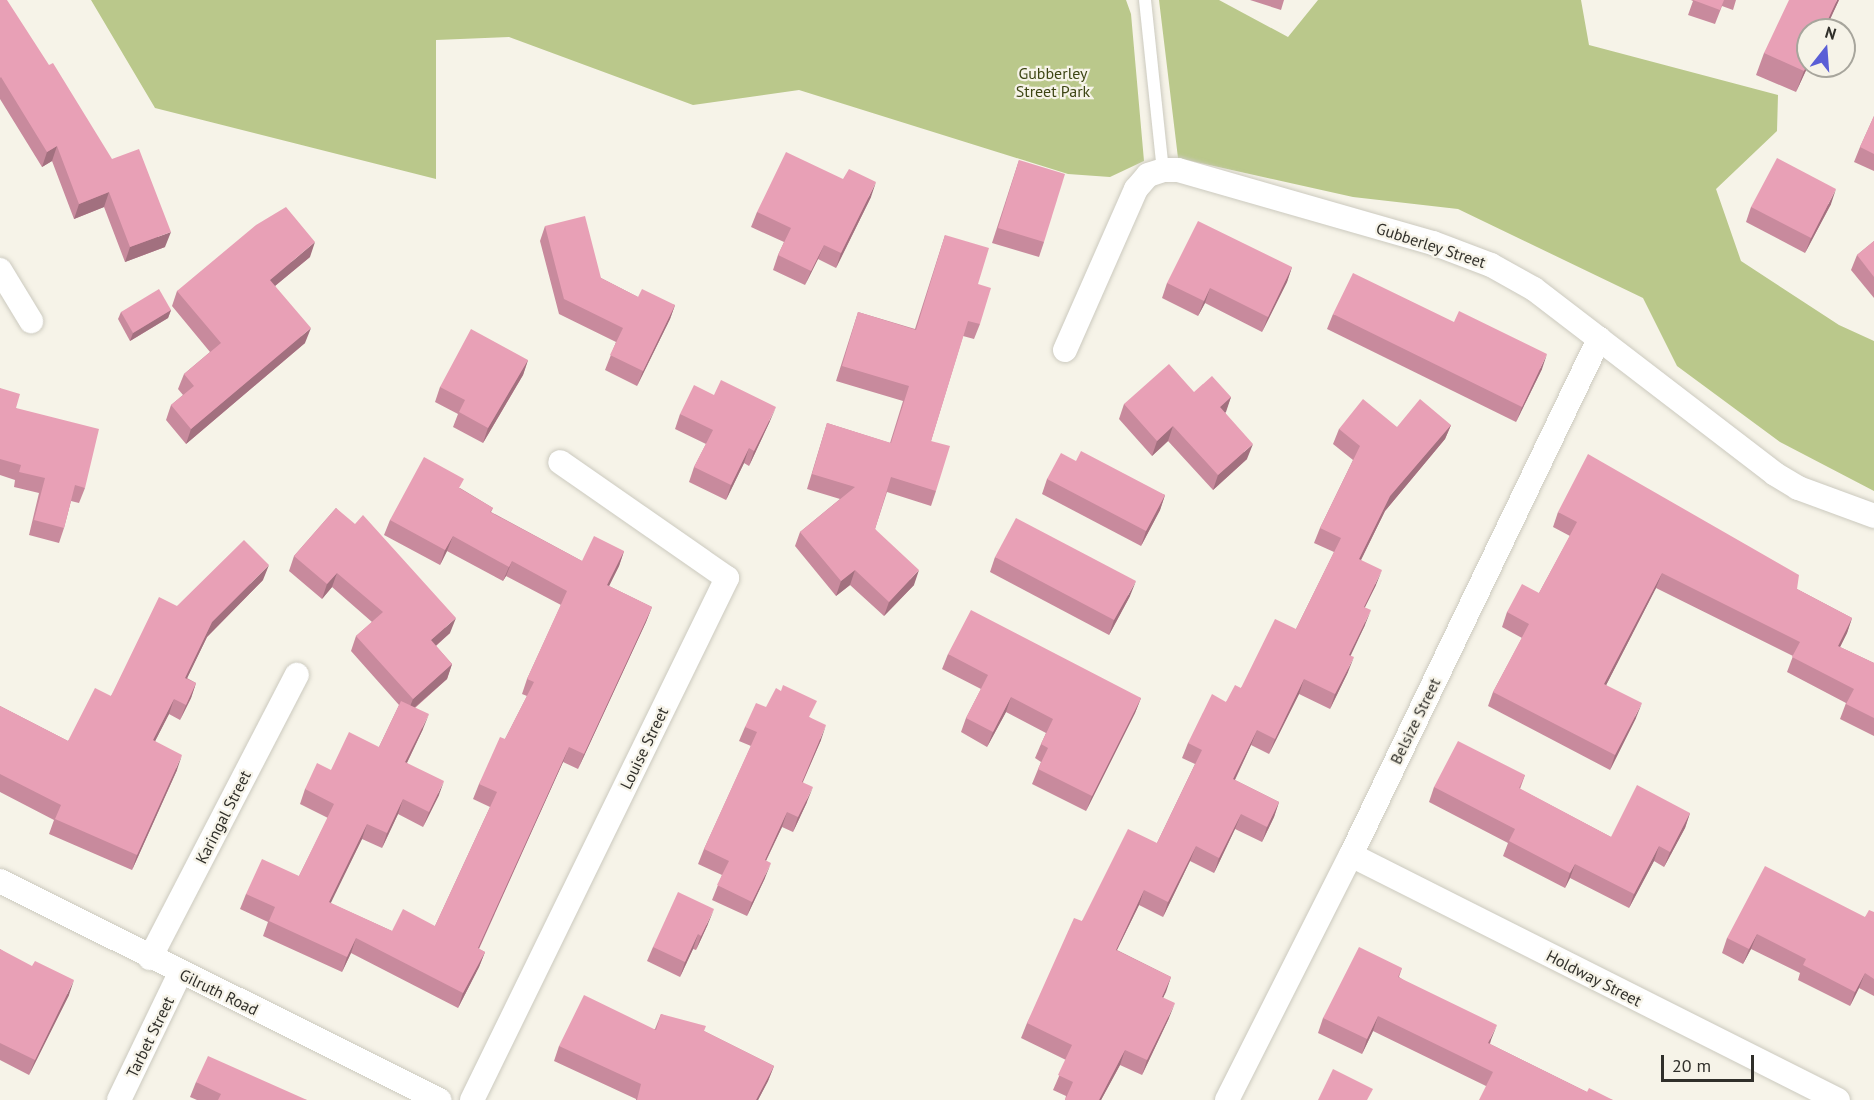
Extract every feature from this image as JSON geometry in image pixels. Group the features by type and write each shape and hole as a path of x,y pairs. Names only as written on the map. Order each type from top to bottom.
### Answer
{"street":[{"name":"Gubberley Street","path":"1163,170 1178,170 1466,253 1534,289 1774,474 1798,488 1874,516"},
{"path":"1065,350 1136,189 1148,175 1163,170"},
{"path":"0,270 31,321"},
{"name":"Belsize Street","path":"1227,1100 1351,855 1599,339"},
{"name":"Louise Street","path":"472,1100 727,578 560,462"},
{"name":"Karingal Street","path":"150,958 297,675"},
{"name":"Holdway Street","path":"1351,855 1838,1100"},
{"name":"Gilruth Road","path":"0,881 180,973 439,1100"},
{"name":"Tarbet Street","path":"119,1100 180,973"}],"lane":[{"path":"1145,0 1163,170"}],"green space":[{"name":"Gubberley Street Park","path":"91,0 1126,0 1131,14 1144,161 1110,177 1068,174 799,90 693,105 509,37 436,40 436,179 155,108"},
{"path":"1159,0 1219,0 1288,37 1318,0 1581,0 1589,45 1778,95 1777,131 1716,189 1741,261 1839,325 1874,341 1874,491 1780,442 1677,366 1643,298 1458,209 1353,197 1178,158"}],"building":[{"path":"0,0 7,0 49,65 53,63 112,159 139,149 171,232 130,247 109,192 79,204 57,146 47,152 0,78"},
{"path":"1693,0 1724,0 1720,10"},
{"path":"1789,0 1837,0 1829,18 1796,18 1796,67 1764,53"},
{"path":"1874,116 1874,154 1860,147"},
{"path":"786,152 843,179 849,169 876,182 841,253 824,245 811,271 778,255 791,228 757,212"},
{"path":"1777,158 1836,189 1811,238 1751,207"},
{"path":"1019,160 1065,174 1044,242 998,228"},
{"path":"286,207 315,242 270,280 311,328 191,429 171,405 194,386 184,374 221,343 177,291 256,225"},
{"path":"585,216 601,278 638,297 642,289 675,305 643,371 610,355 623,328 564,299 545,226"},
{"path":"1198,221 1292,267 1268,317 1210,288 1204,301 1167,283"},
{"path":"945,235 989,248 978,284 991,288 980,324 968,321 931,441 950,446 936,491 891,477 875,529 919,570 889,602 855,570 841,581 800,532 855,487 812,474 827,423 891,443 909,386 842,366 858,312 916,330"},
{"path":"1874,241 1874,277 1857,255"},
{"path":"1353,273 1454,322 1459,311 1547,354 1522,407 1333,314"},
{"path":"159,289 171,310 133,333 121,312"},
{"path":"471,329 528,360 488,428 459,412 465,400 440,387"},
{"path":"1169,364 1194,392 1212,376 1231,397 1220,407 1253,444 1218,475 1173,426 1157,441 1124,404"},
{"path":"721,380 776,407 754,451 749,448 731,485 694,467 713,430 680,414 694,385 714,395"},
{"path":"0,388 20,394 16,408 99,429 85,488 75,485 64,528 34,520 45,478 19,472 21,465 0,459"},
{"path":"1363,399 1397,427 1420,399 1451,425 1390,496 1359,559 1382,570 1364,607 1371,610 1349,655 1354,657 1335,694 1304,679 1275,739 1257,730 1233,779 1279,802 1267,827 1241,814 1219,858 1196,846 1168,902 1144,890 1116,950 1171,977 1162,997 1175,1003 1147,1060 1125,1050 1099,1100 1065,1100 1073,1082 1058,1075 1072,1045 1027,1023 1074,918 1082,921 1128,829 1157,843 1202,750 1188,743 1212,694 1226,702 1235,685 1241,688 1275,619 1296,629 1341,538 1320,528 1360,446 1339,429"},
{"path":"1081,451 1165,495 1146,531 1047,479 1061,453 1076,461"},
{"path":"1588,454 1799,575 1797,589 1852,618 1838,646 1874,663 1874,718 1846,704 1854,689 1792,657 1800,642 1662,573 1604,684 1642,703 1615,755 1493,692 1529,624 1507,612 1522,584 1539,593 1577,522 1558,512"},
{"path":"424,457 464,479 459,488 493,508 490,512 582,561 594,536 624,551 607,585 652,607 584,754 569,747 478,948 485,952 463,993 356,938 347,957 269,921 275,907 246,894 262,859 299,876 334,804 305,789 317,763 331,770 349,732 379,747 401,701 429,714 405,762 444,781 429,812 403,799 387,833 367,824 329,902 392,931 403,909 435,926 497,792 479,784 500,737 505,739 534,682 527,679 567,591 512,561 509,567 453,536 445,550 390,520"},
{"path":"336,508 355,524 363,515 456,618 431,640 452,664 413,699 356,636 383,612 337,573 327,584 294,556"},
{"path":"1016,518 1136,581 1114,620 995,557"},
{"path":"244,540 269,565 212,622 185,678 196,683 186,705 174,699 153,740 182,755 137,855 55,819 61,805 0,774 0,706 68,741 95,688 111,696 159,597 177,606"},
{"path":"971,610 1141,698 1092,796 1038,769 1048,748 1041,744 1053,719 1011,697 993,732 966,718 988,675 948,654"},
{"path":"783,685 817,701 809,717 826,725 802,782 813,787 798,817 787,812 765,860 771,863 752,902 717,885 729,861 704,849 757,732 745,727 756,703 766,707 776,688 781,691"},
{"path":"1458,741 1525,775 1519,788 1611,837 1637,785 1690,813 1670,852 1659,846 1634,894 1575,864 1570,873 1509,841 1515,829 1434,787"},
{"path":"1765,866 1865,917 1869,910 1874,912 1874,979 1865,973 1855,992 1803,965 1806,959 1757,934 1749,949 1727,938"},
{"path":"678,892 714,909 701,936 698,934 685,962 653,947"},
{"path":"1359,947 1402,968 1398,977 1497,1025 1488,1043 1587,1092 1589,1088 1613,1100 1479,1100 1493,1072 1378,1016 1367,1039 1323,1018"},
{"path":"0,949 32,966 35,961 74,980 35,1060 0,1043"},
{"path":"584,995 656,1030 661,1014 706,1026 704,1031 774,1066 756,1100 637,1100 641,1084 559,1046"},
{"path":"208,1056 307,1100 218,1100 221,1094 196,1082"},
{"path":"1333,1069 1373,1089 1367,1100 1318,1100"}]}
